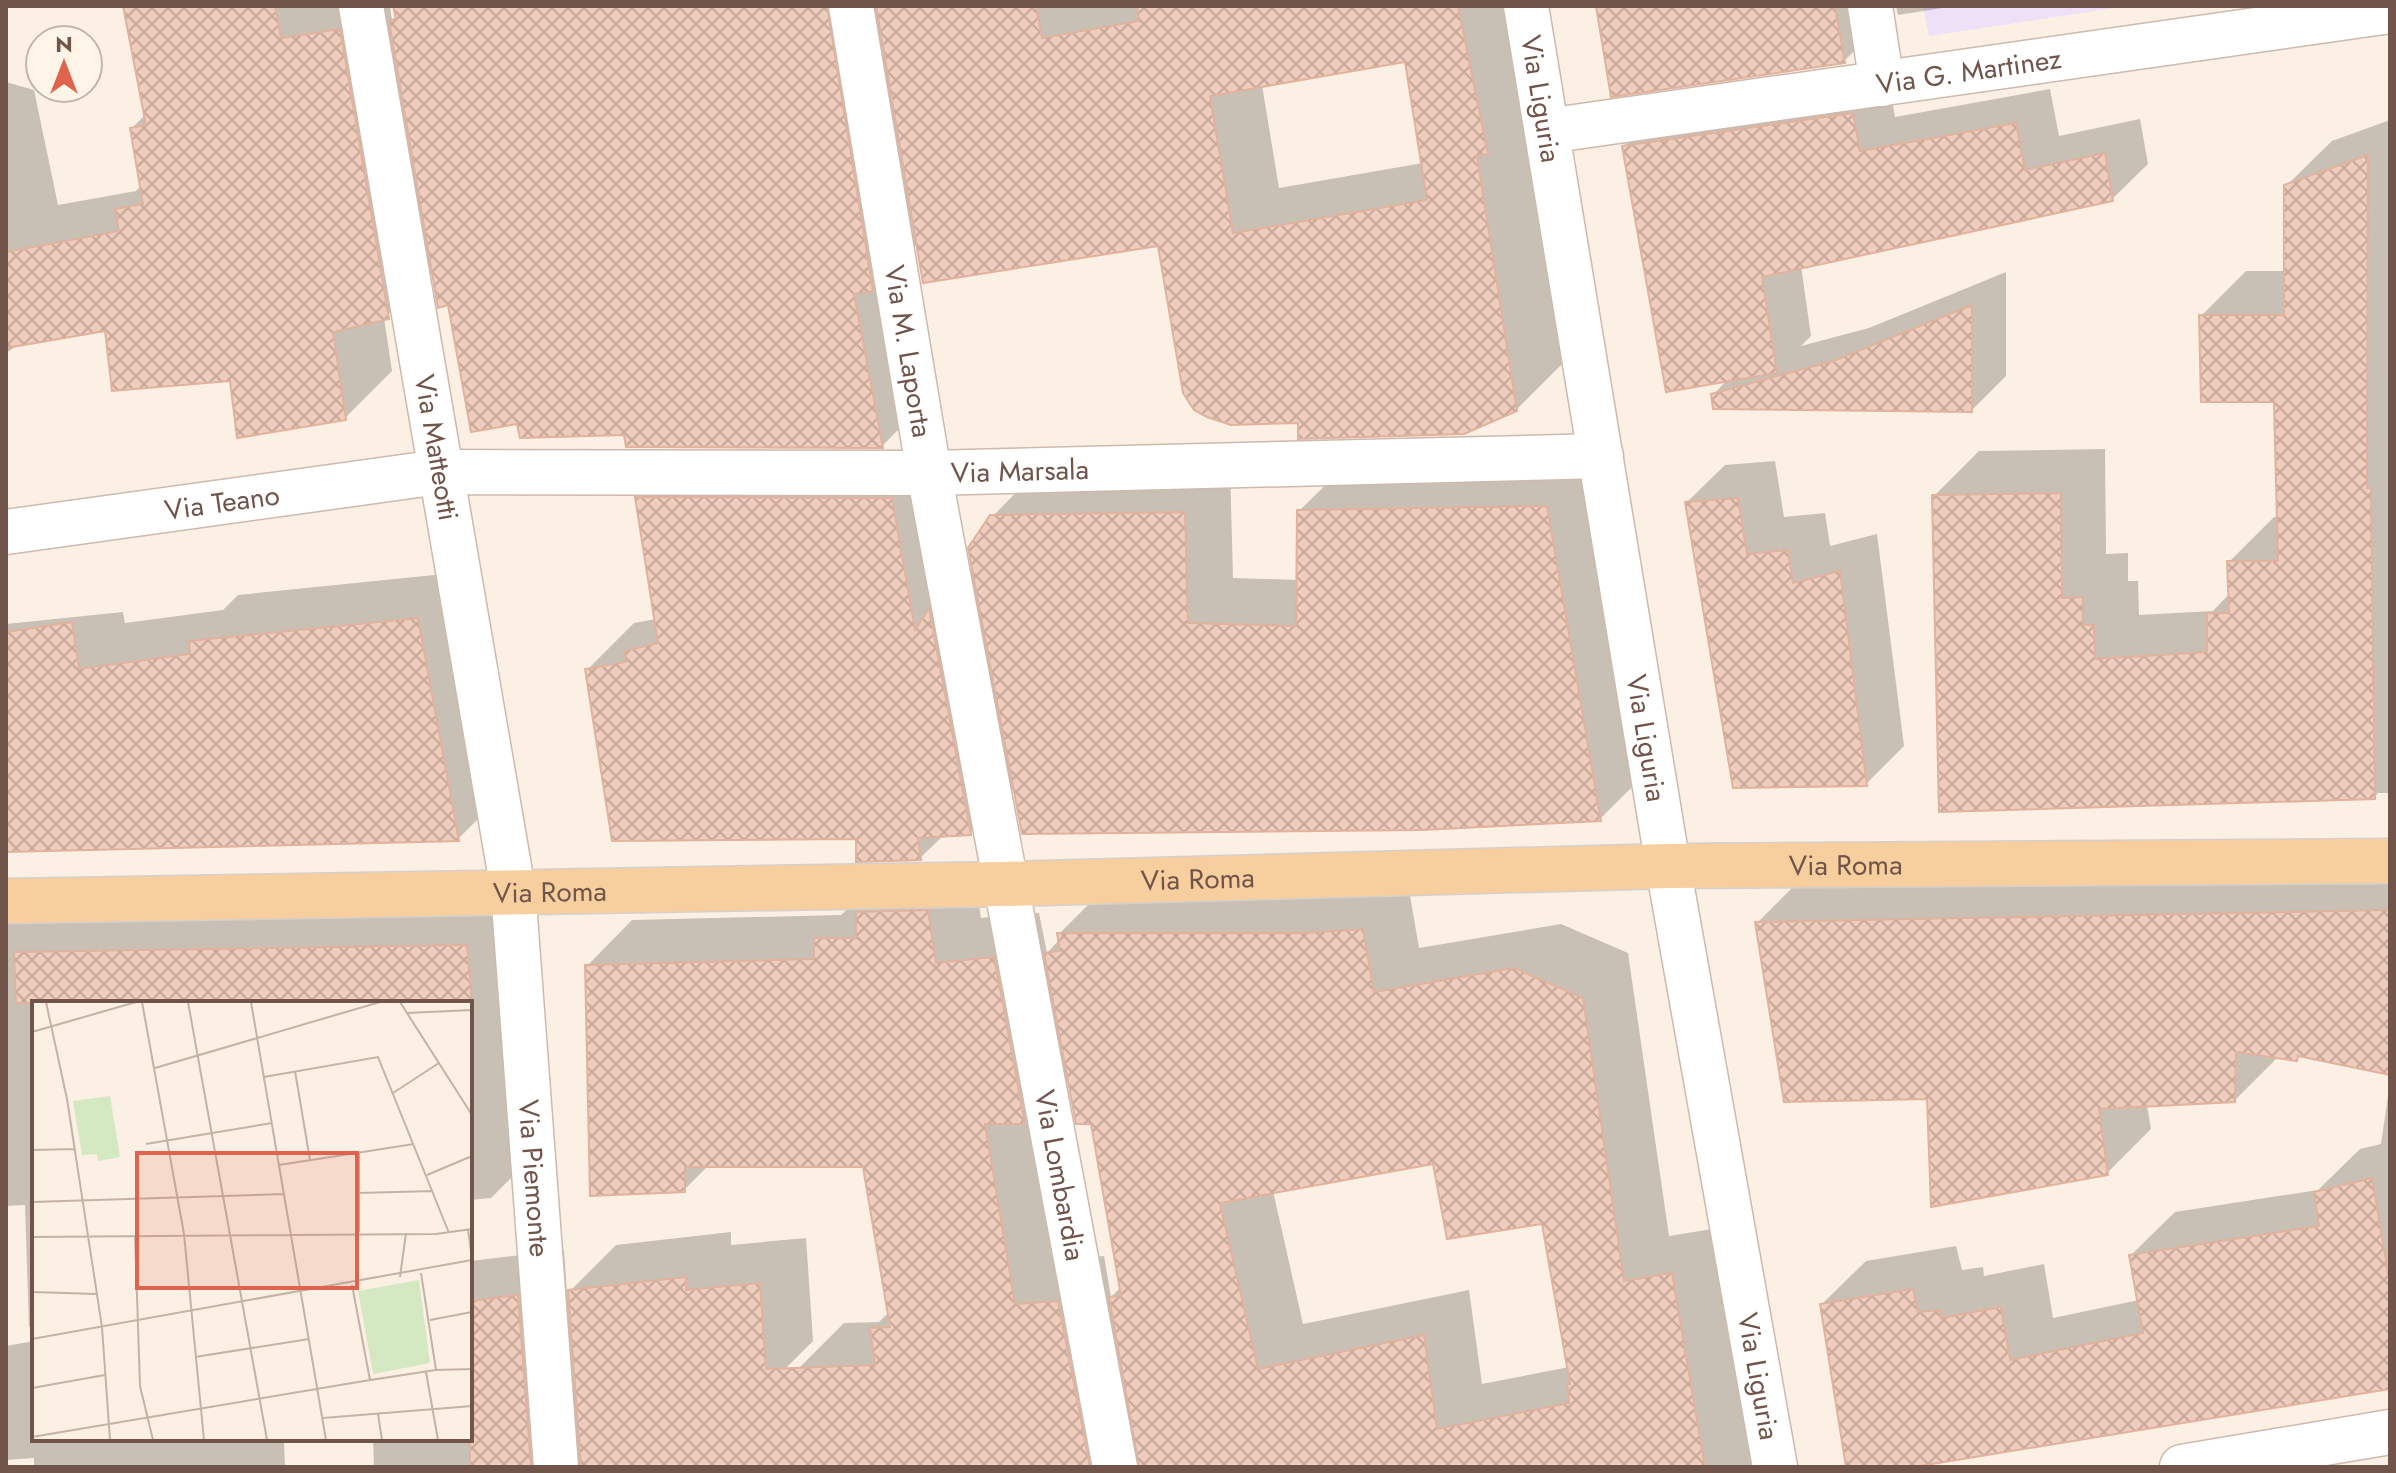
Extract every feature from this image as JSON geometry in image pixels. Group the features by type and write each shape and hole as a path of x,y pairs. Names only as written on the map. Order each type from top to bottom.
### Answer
{"main road":[{"name":"Via Roma","path":"6,901 1004,884 1668,866 2390,861"}],"street":[{"name":"Via Matteotti","path":"361,6 513,890"},
{"name":"Via M. Laporta","path":"851,6 929,473 1004,884"},
{"name":"Via Liguria","path":"1526,6 1668,866 1775,1467"},
{"path":"1870,6 1882,84"},
{"name":"Via G. Martinez","path":"1547,131 2390,11"},
{"name":"Via Marsala","path":"439,472 929,473 1601,456"},
{"name":"Via Teano","path":"6,532 439,472"},
{"name":"Via Lombardia","path":"1004,884 1115,1467"},
{"name":"Via Piemonte","path":"513,890 556,1467"},
{"path":"2182,1467 2347,1454 2390,1432"}],"shaded area":[{"path":"1923,6 2128,6 1929,36"}],"building":[{"path":"123,6 275,6 281,38 340,29 389,319 333,332 346,420 237,438 230,381 112,391 105,331 6,348 6,252 119,231 115,209 143,204 130,128 146,125"},
{"path":"393,6 827,6 873,291 854,294 883,448 626,447 624,435 520,438 517,424 471,432 448,305 438,308 389,21 396,19"},
{"path":"876,6 1036,6 1042,38 1139,21 1137,6 1458,6 1488,154 1477,156 1517,411 1464,434 1298,439 1298,423 1231,425 1207,417 1194,410 1183,393 1158,246 923,283","holes":["1405,62 1427,200 1233,233 1210,96"]},
{"path":"1596,6 1835,6 1845,63 1611,97"},
{"path":"1853,113 1860,151 2016,123 2025,170 2105,153 2113,201 1762,277 1777,373 1666,392 1622,146"},
{"path":"2368,155 2367,488 2371,488 2375,799 1939,812 1932,495 2061,493 2062,598 2083,597 2083,625 2094,625 2095,659 2207,652 2207,613 2229,613 2227,561 2278,561 2274,402 2201,402 2199,315 2284,315 2284,185"},
{"path":"1972,305 1972,412 1713,409 1711,394 1833,361"},
{"path":"635,497 892,498 915,630 929,608 971,835 918,838 921,860 856,862 856,839 612,841 585,669 626,662 625,651 658,643"},
{"path":"1738,498 1747,554 1788,550 1793,583 1840,571 1867,786 1733,788 1685,502"},
{"path":"1547,506 1601,821 1422,830 1022,834 968,548 990,515 1185,512 1188,623 1296,626 1297,510"},
{"path":"418,618 459,841 6,852 6,632 72,622 79,669 190,654 189,641"},
{"path":"928,910 936,963 994,957 1025,1124 985,1124 1015,1304 1058,1301 1090,1467 581,1467 568,1290 686,1277 686,1290 760,1283 766,1369 875,1365 870,1328 890,1327 863,1167 685,1167 685,1192 590,1196 585,965 814,959 814,938 856,938 856,912"},
{"path":"2390,910 2390,1075 2298,1056 2297,1061 2236,1052 2235,1102 2099,1109 2108,1175 1931,1207 1927,1099 1784,1102 1755,922"},
{"path":"1363,929 1374,992 1514,968 1583,998 1624,1281 1672,1273 1705,1467 1139,1467 1109,1297 1121,1296 1091,1124 1076,1124 1044,953 1060,951 1057,933 1305,933","holes":["1433,1164 1447,1239 1542,1224 1570,1384 1567,1384 1569,1403 1437,1429 1424,1335 1258,1369 1220,1203"]},
{"path":"467,945 472,1001 16,1003 14,952"},
{"path":"2372,1178 2390,1285 2390,1389 1914,1467 1846,1467 1820,1304 1913,1289 1918,1312 1940,1310 1941,1318 2001,1307 2010,1360 2143,1333 2129,1255 2319,1226 2314,1192"},
{"path":"518,1295 531,1467 470,1467 472,1301"}]}
